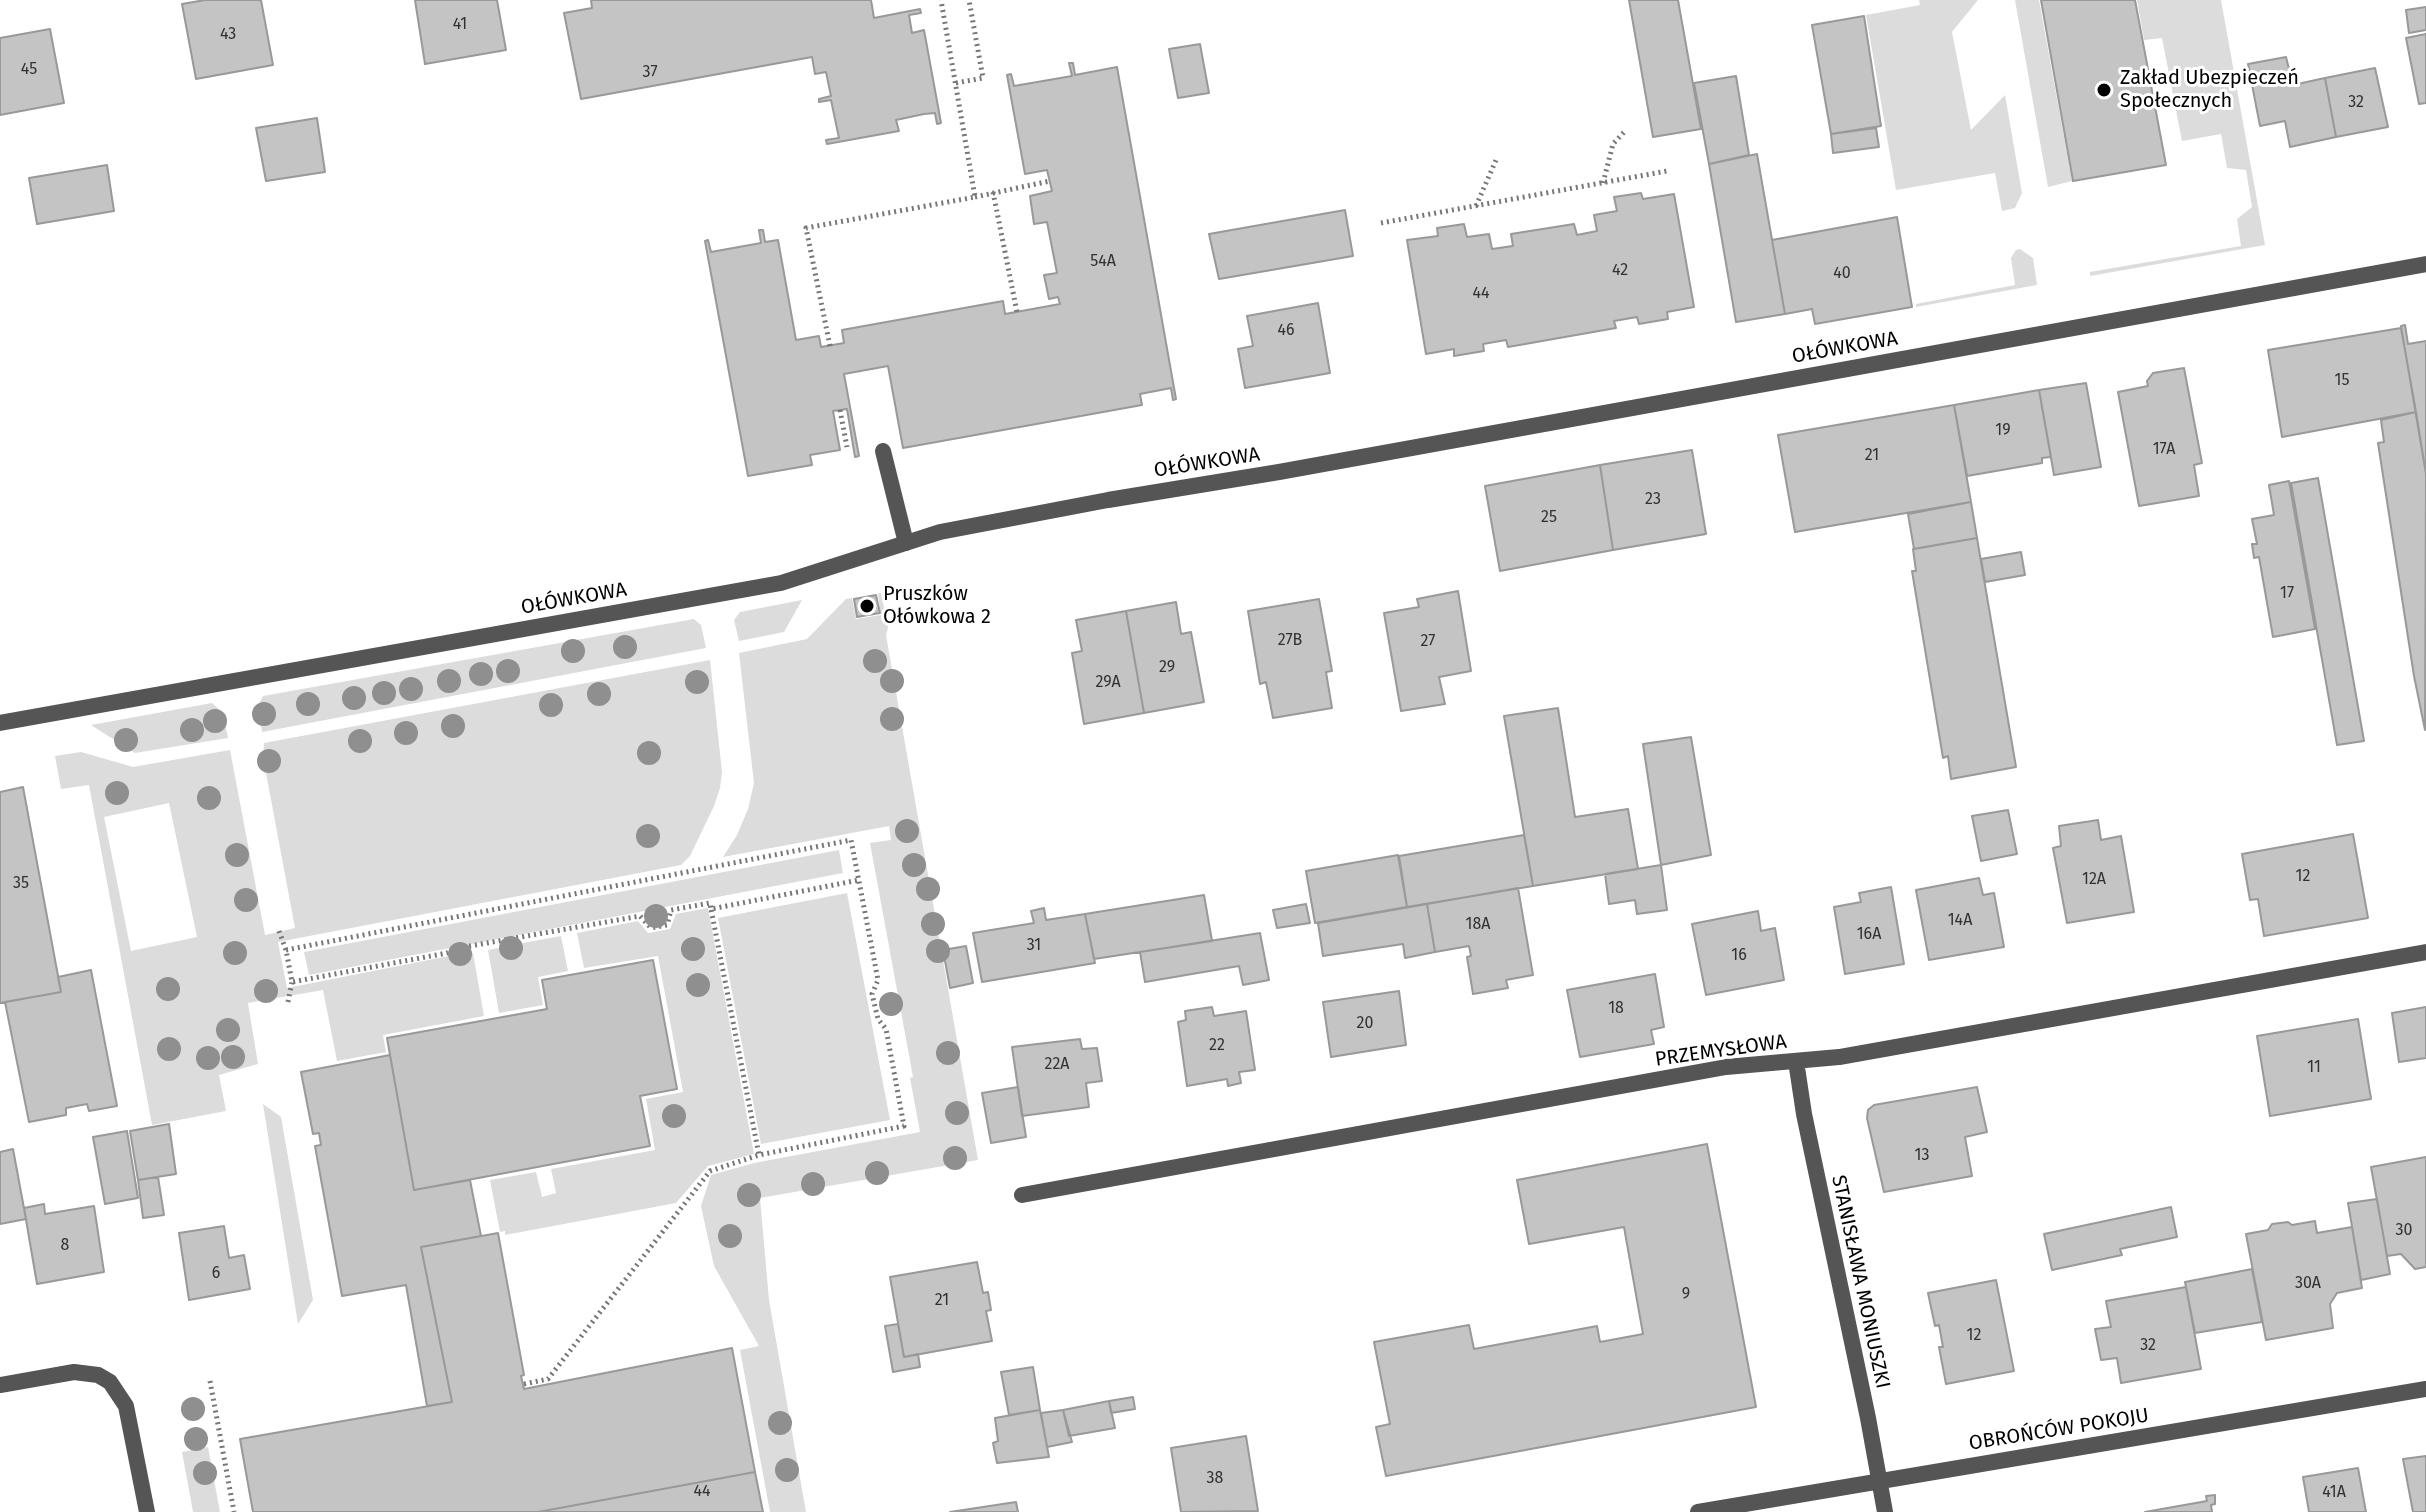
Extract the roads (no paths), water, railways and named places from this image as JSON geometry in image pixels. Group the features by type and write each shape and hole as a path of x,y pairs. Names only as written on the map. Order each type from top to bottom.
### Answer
{"street":[{"name":"OŁÓWKOWA","path":"0,723 781,583 940,532 1108,500 1279,472 2426,264"},
{"path":"883,451 906,543"},
{"name":"PRZEMYSŁOWA","path":"1022,1195 1726,1067 1839,1057 2426,952"},
{"name":"STANISŁAWA MONIUSZKI","path":"1796,1061 1804,1114 1885,1512"},
{"path":"0,1385 74,1372 98,1375 110,1382 126,1406 147,1512"},
{"name":"OBROŃCÓW POKOJU","path":"1698,1512 2426,1389"}],"place":[{"name":"Zakład Ubezpieczeń Społecznych","path":"2104,90"},
{"name":"Pruszków Ołówkowa 2","path":"867,606"}]}
